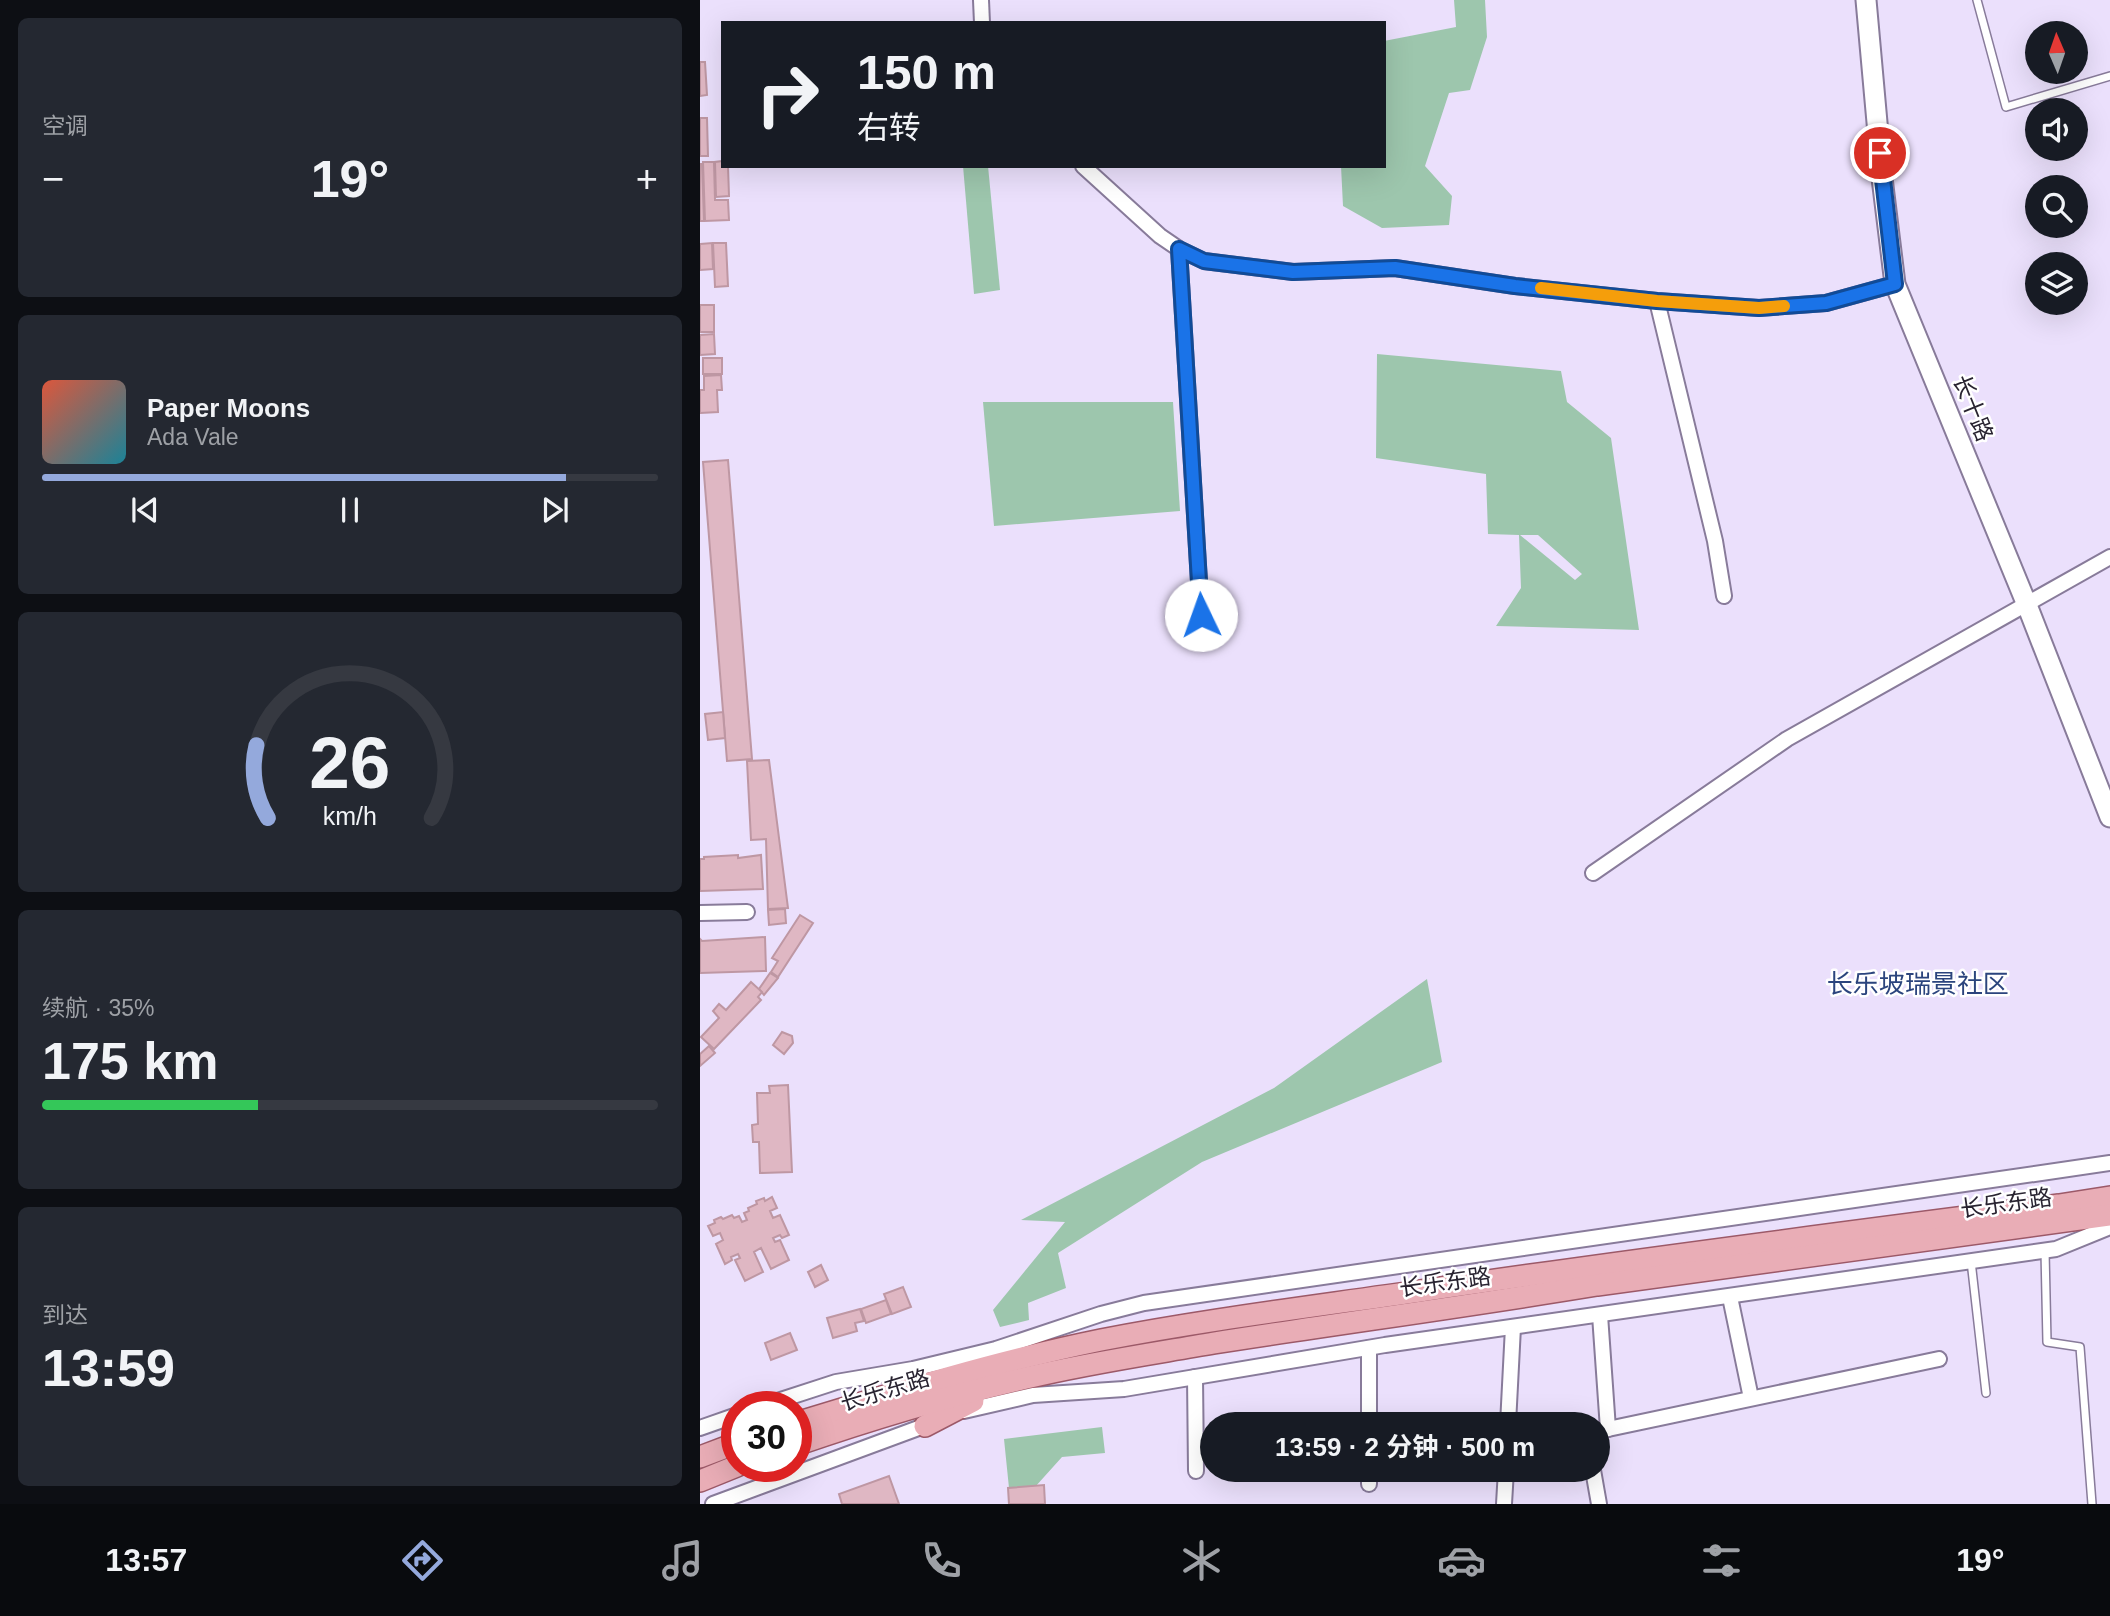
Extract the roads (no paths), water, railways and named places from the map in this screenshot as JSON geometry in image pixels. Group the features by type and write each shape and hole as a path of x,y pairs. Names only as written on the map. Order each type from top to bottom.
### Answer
{"main road":[{"name":"长乐东路","path":"812,1418 899,1391 1024,1358 1102,1340 1193,1324 1719,1248 2110,1197"},
{"name":"长乐东路","path":"812,1440 917,1406 1007,1382 1125,1359 1369,1318 2110,1215"},
{"path":"925,1426 1007,1382"},
{"path":"700,1457 721,1449"},
{"path":"700,1481 721,1472"}],"street":[{"path":"981,0 982,21"},
{"name":"长十路","path":"1866,0 1882,178 1895,284 2027,605 2110,817"},
{"path":"1085,168 1160,236 1204,261 1293,272 1395,268 1515,286 1657,301 1759,308 1826,303 1895,284"},
{"path":"1179,249 1201,615"},
{"path":"1657,301 1715,541 1724,596"},
{"path":"1593,873 1787,739 2110,557"},
{"path":"700,913 747,912"},
{"path":"808,1391 836,1382 913,1369 996,1349 1101,1314 1144,1303 2110,1163"},
{"path":"713,1504 962,1412 1033,1395 1124,1389 1369,1348 2045,1251 2110,1227"},
{"path":"1730,1297 1751,1398"},
{"path":"1600,1315 1603,1412"},
{"path":"1509,1412 1513,1327"},
{"path":"1369,1348 1369,1412"},
{"path":"1610,1428 1939,1359"},
{"path":"1195,1377 1196,1471"},
{"path":"700,1428 721,1421"},
{"path":"1504,1504 1505,1482"},
{"path":"1595,1482 1599,1504"}],"lane":[{"path":"1977,0 2006,107 2110,76"},
{"path":"2045,1251 2047,1342 2080,1347 2092,1504"},
{"path":"1971,1261 1986,1393"}],"district":[{"name":"长乐坡瑞景社区","path":"1918,984"}]}
